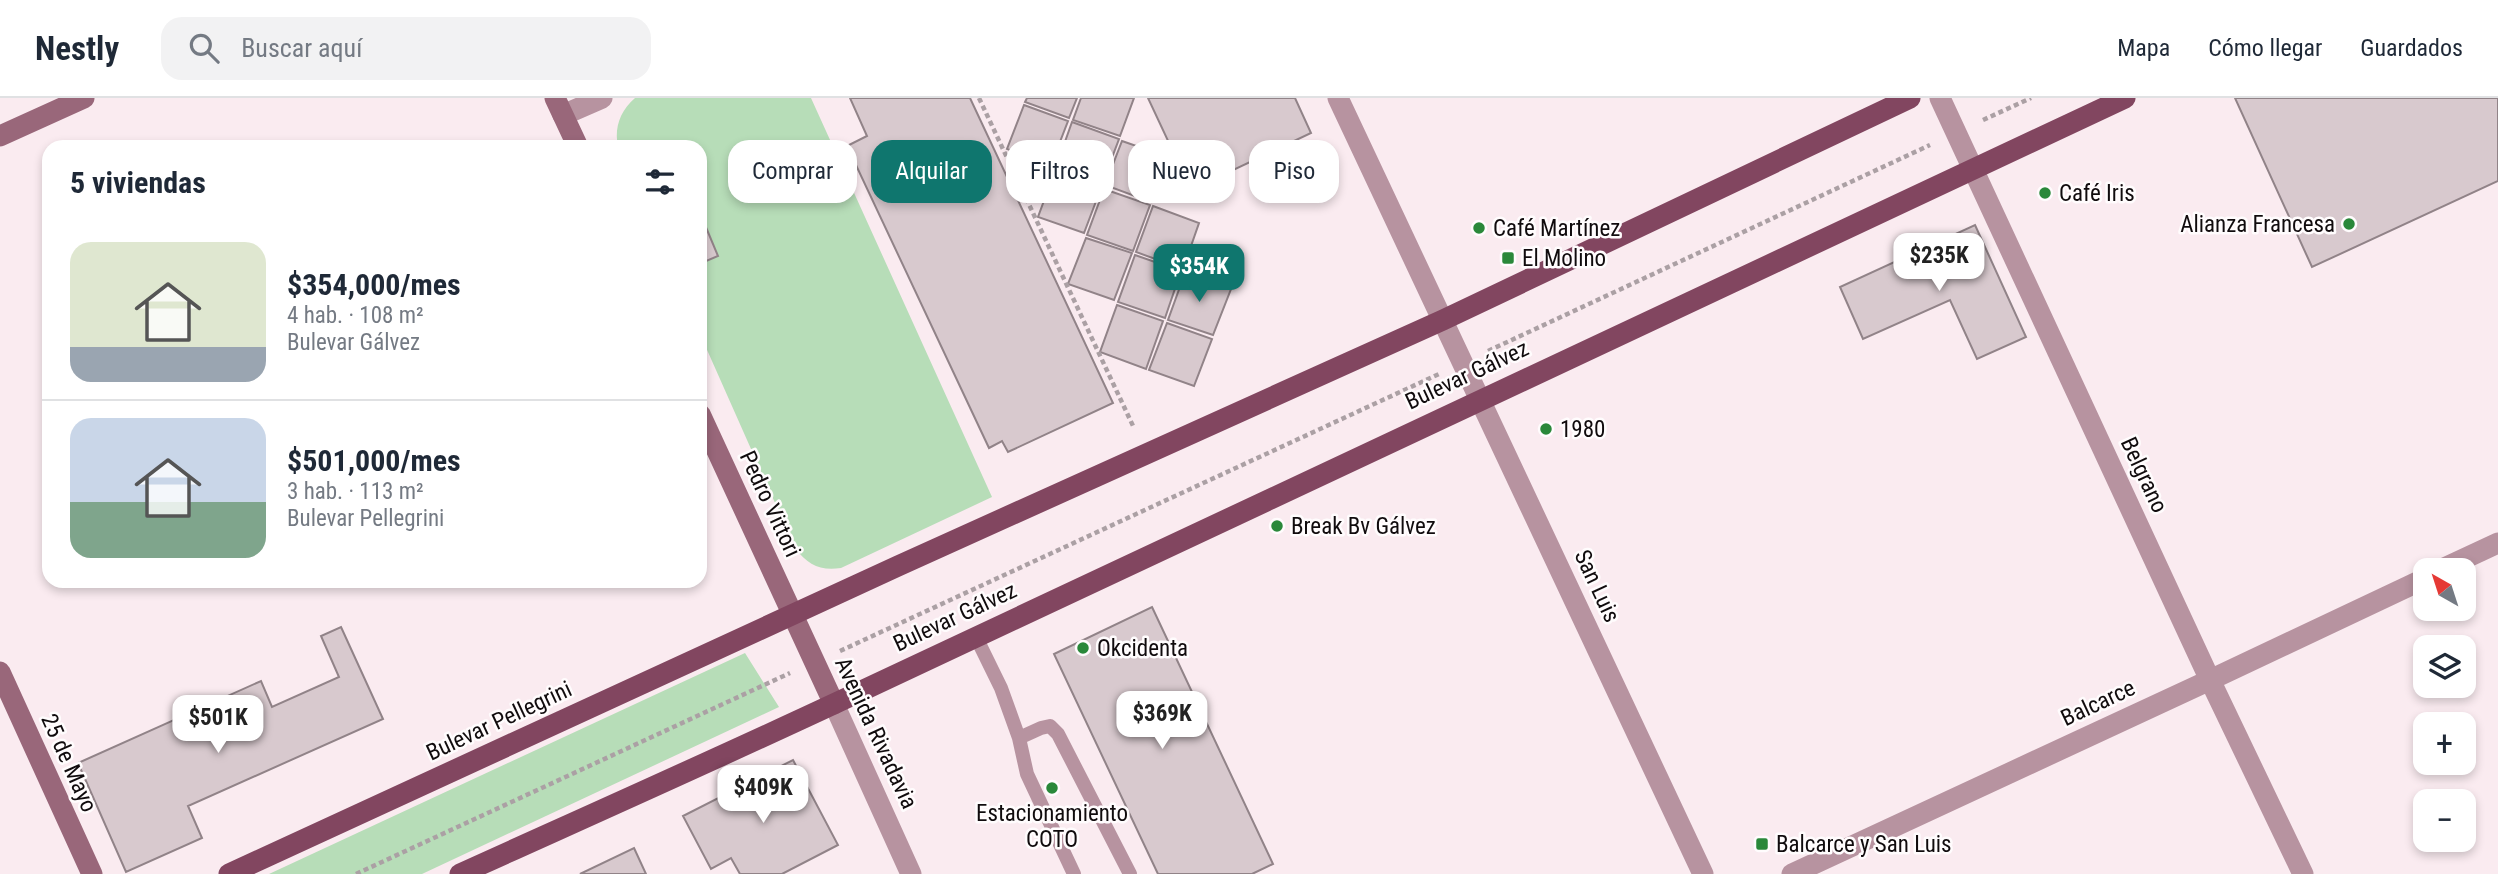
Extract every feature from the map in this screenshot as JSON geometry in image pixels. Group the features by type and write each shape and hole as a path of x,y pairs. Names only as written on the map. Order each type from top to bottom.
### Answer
{"main road":[{"path":"792,615 1443,320 1910,98"},
{"name":"Bulevar Gálvez","path":"834,704 1480,397 2125,98"},
{"name":"Bulevar Pellegrini","path":"229,874 792,615"},
{"path":"460,874 834,704"}],"street":[{"path":"0,136 85,98"},
{"path":"575,140 559,107 602,98"},
{"name":"San Luis","path":"1338,98 1703,874"},
{"name":"Belgrano","path":"1940,98 2303,874"},
{"name":"Pedro Vittori","path":"707,429 792,615"},
{"path":"2466,558 2498,543"},
{"name":"Balcarce","path":"1792,874 2413,584"},
{"name":"Avenida Rivadavia","path":"792,615 911,874"},
{"name":"25 de Mayo","path":"0,672 92,874"}],"lane":[{"path":"976,637 1001,688 1019,737 1027,774 1074,874"},
{"path":"1019,737 1050,726 1058,734 1130,874"}],"path":[{"path":"979,98 1146,454"},
{"path":"356,874 2031,98"}],"green space":[{"path":"635,98 811,98 830,140 728,140 728,203 857,203 857,199 992,497 841,568 821,567 810,563 800,554 707,350 707,140 618,140 619,120 625,108"},
{"path":"745,653 779,707 422,874 269,874"}],"building":[{"path":"850,98 970,98 990,140 871,140 871,197 857,167 857,141 867,136"},
{"path":"1027,98 1077,98 1069,118 1025,102"},
{"path":"1081,98 1134,98 1120,136 1073,120"},
{"path":"1148,98 1295,98 1311,133 1296,140 1249,140 1249,162 1235,169 1235,140 1168,140"},
{"name":"Alianza Francesa","path":"2235,98 2498,98 2498,181 2312,267"},
{"path":"1024,105 1068,121 1061,140 1010,140"},
{"path":"1072,122 1119,139 1114,152 1114,140 1066,140"},
{"path":"1122,141 1128,143 1128,194 1114,188 1114,162"},
{"path":"992,145 1006,175 1006,203 1019,203 1113,403 1008,452 1002,441 989,448 874,203 992,203"},
{"path":"1114,192 1128,197 1128,203 1150,205 1133,251 1087,235 1099,203 1114,203"},
{"path":"1043,203 1095,203 1084,233 1038,217"},
{"path":"1153,206 1199,223 1183,269 1136,252"},
{"path":"1975,225 2026,337 1977,359 1950,300 1863,339 1840,287"},
{"path":"707,230 718,256 707,261"},
{"path":"1086,238 1132,253 1114,300 1068,284"},
{"path":"1135,255 1181,271 1165,318 1118,302"},
{"path":"1185,273 1231,289 1213,335 1168,320"},
{"path":"1117,305 1163,321 1146,369 1100,352"},
{"path":"1167,323 1212,339 1194,386 1149,370"},
{"path":"1152,607 1273,864 1252,874 1158,874 1054,654"},
{"path":"341,627 383,719 188,806 202,838 126,872 78,763 261,681 272,707 339,677 321,636"},
{"path":"793,760 838,845 782,874 740,874 731,858 711,869 683,816"},
{"path":"634,848 646,874 580,874"}],"place":[{"name":"Café Iris","path":"2045,193"},
{"name":"Alianza Francesa","path":"2349,224"},
{"name":"Café Martínez","path":"1479,228"},
{"name":"El Molino","path":"1508,258"},
{"name":"1980","path":"1546,429"},
{"name":"Break Bv Gálvez","path":"1277,526"},
{"name":"Okcidenta","path":"1083,648"},
{"name":"Estacionamiento COTO","path":"1052,788"},
{"name":"Balcarce y San Luis","path":"1762,844"}]}
